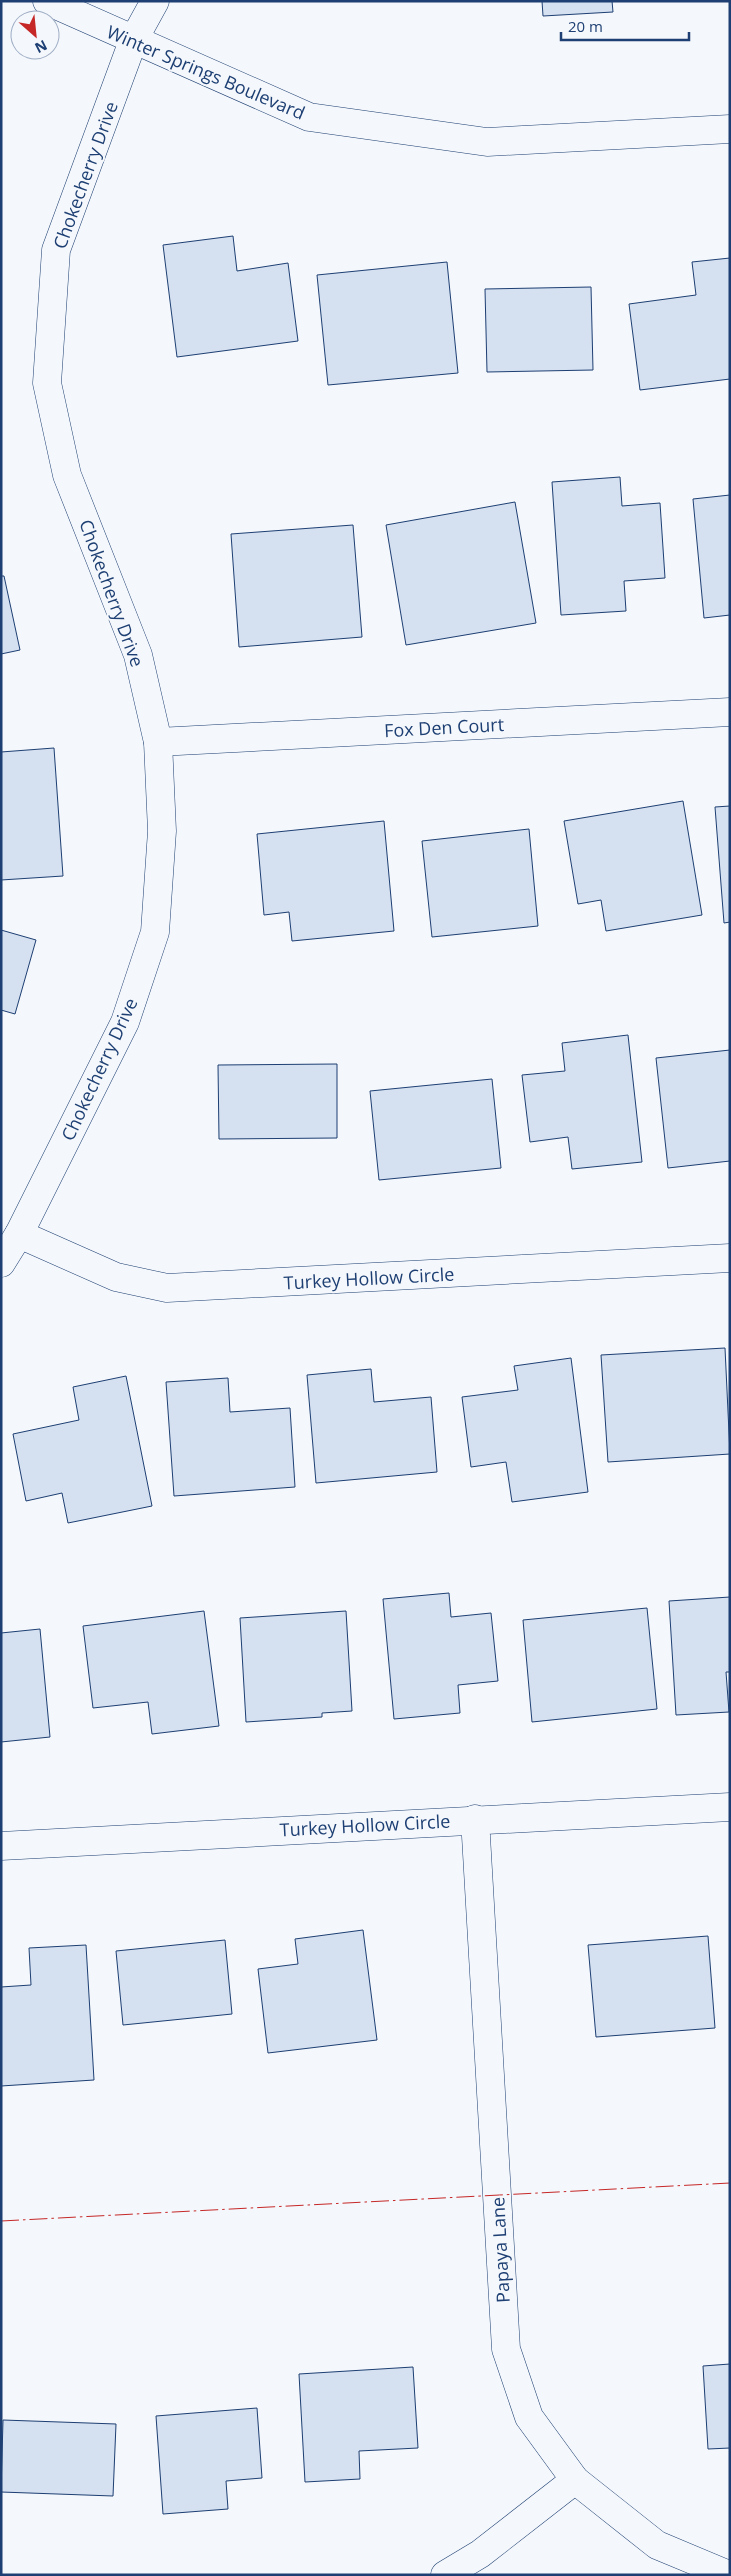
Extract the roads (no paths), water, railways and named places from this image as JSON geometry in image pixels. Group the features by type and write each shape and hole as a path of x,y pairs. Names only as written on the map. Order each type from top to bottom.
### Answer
{"street":[{"name":"Winter Springs Boulevard","path":"47,1 309,117 487,142 730,129"},
{"name":"Chokecherry Drive","path":"1,1264 19,1234 125,1022 155,932 162,831 158,742 138,655 67,475 47,383 56,250 134,41 155,1"},
{"name":"Fox Den Court","path":"158,742 730,712"},
{"name":"Turkey Hollow Circle","path":"19,1234 116,1277 167,1288 730,1258"},
{"name":"Turkey Hollow Circle","path":"1,1846 475,1819 730,1807"},
{"name":"Papaya Lane","path":"475,1819 506,2349 529,2417 575,2480 657,2545 729,2575"},
{"path":"445,2575 480,2554 575,2480"}]}
